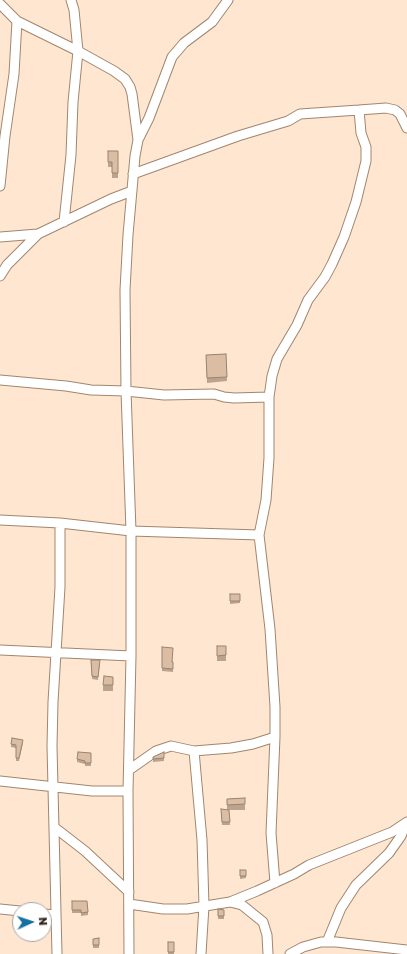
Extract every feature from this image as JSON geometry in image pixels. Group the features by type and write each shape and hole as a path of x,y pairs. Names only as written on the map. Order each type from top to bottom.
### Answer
{"street":[{"path":"64,222 71,155 73,102 78,51 74,10 71,0"},
{"path":"138,140 149,118 172,57 184,43 212,22 228,0"},
{"path":"0,4 17,22 78,51 114,71 125,79 132,94 138,140 133,174 125,290 126,391 131,530 131,656 128,791 129,954"},
{"path":"0,186 5,136 14,74 17,22"},
{"path":"133,174 238,136 288,121 300,114 386,108 395,110 400,114 407,128"},
{"path":"275,883 271,833 276,736 275,707 270,629 259,535 266,500 269,458 268,397 277,359 297,325 308,300 325,277 332,264 344,238 356,202 366,160 366,147 361,133 359,110"},
{"path":"0,276 7,265 38,234 111,199 132,192"},
{"path":"0,237 38,234"},
{"path":"0,380 66,386 91,390 126,391 164,395 214,394 234,398 268,397"},
{"path":"0,520 60,523 131,530 259,535"},
{"path":"57,954 53,786 53,702 60,587 60,523"},
{"path":"0,650 131,656"},
{"path":"129,770 156,751 171,746 194,751 232,748 252,744 276,736"},
{"path":"194,751 202,840 204,906 201,954"},
{"path":"0,781 92,791 128,791"},
{"path":"129,904 163,909 187,909 230,902 275,883 310,865 392,832 407,822"},
{"path":"327,942 341,908 356,885 389,853 401,836 407,822"},
{"path":"54,827 85,852 129,892"},
{"path":"230,902 242,905 263,922 267,935 268,954"},
{"path":"0,909 12,911"},
{"path":"52,915 56,915"},
{"path":"290,954 303,947 321,942 336,942 407,950"}],"building":[{"path":"108,151 118,151 118,173 112,173 112,162 108,162"},
{"path":"226,354 227,377 207,378 206,355"},
{"path":"230,594 240,594 240,601 230,601"},
{"path":"217,646 226,646 226,655 217,656"},
{"path":"162,647 173,648 173,669 162,668"},
{"path":"91,660 100,660 98,677 92,676"},
{"path":"104,676 113,677 113,685 103,685"},
{"path":"12,738 23,740 19,758 16,758 16,745 11,744"},
{"path":"78,752 91,753 91,763 85,763 85,761 77,759"},
{"path":"164,752 164,758 153,759 153,757"},
{"path":"245,798 245,804 227,805 227,799"},
{"path":"221,809 229,810 230,822 222,822"},
{"path":"240,870 246,870 246,876 240,876"},
{"path":"72,901 87,901 88,912 81,913 81,910 72,910"},
{"path":"218,909 224,910 224,916 218,916"},
{"path":"99,938 99,945 93,945 93,939"},
{"path":"168,942 174,942 174,952 168,952"}]}
